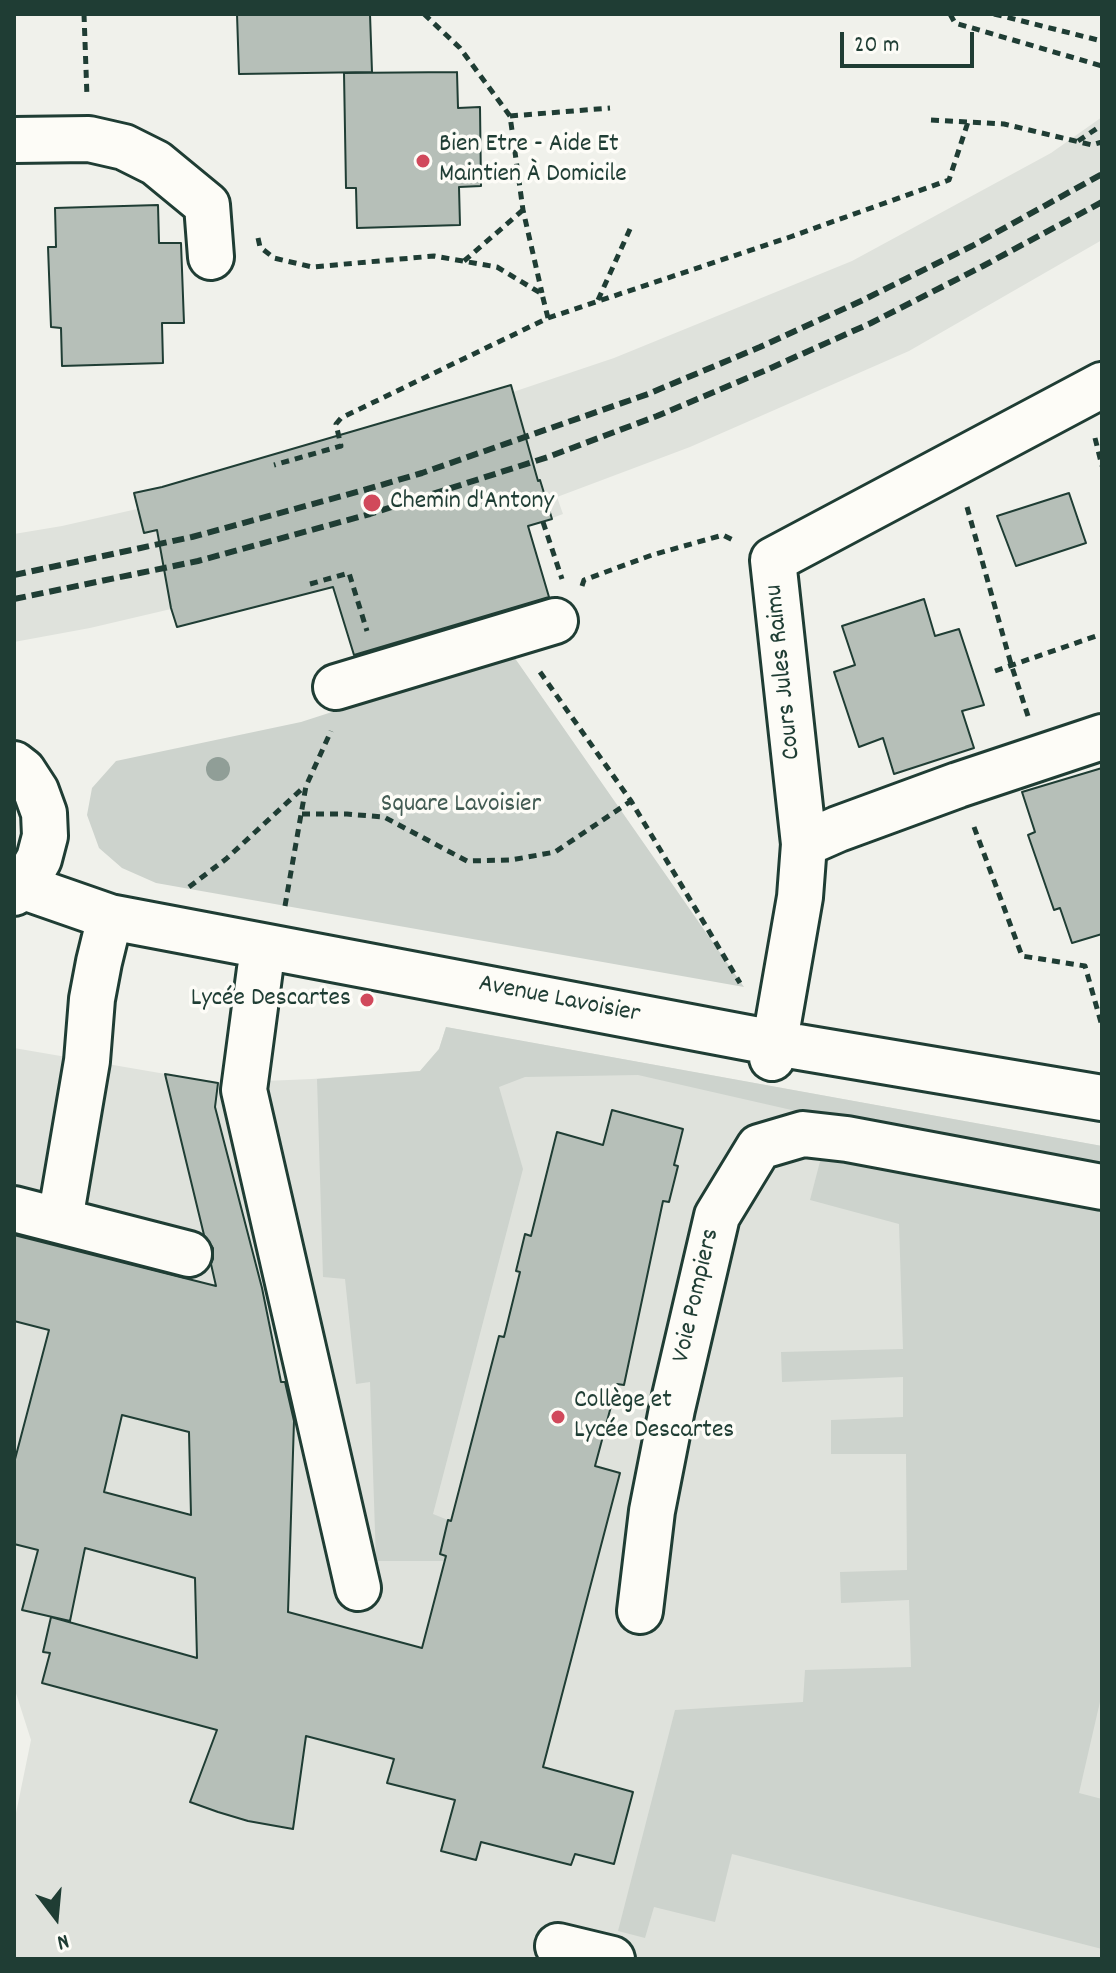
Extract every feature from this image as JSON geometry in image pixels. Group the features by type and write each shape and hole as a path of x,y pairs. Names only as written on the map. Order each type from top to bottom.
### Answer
{"street":[{"path":"14,140 89,139 124,147 156,163 207,205 211,257"},
{"name":"Cours Jules Raimu","path":"774,1051 800,897 804,844 773,560 1102,385"},
{"path":"336,687 546,614"},
{"path":"804,844 958,785 1102,737"},
{"name":"Avenue Lavoisier","path":"14,764 23,771 36,791 44,813 45,836 39,859 18,889 269,958 774,1051 1102,1098"},
{"path":"60,1220 87,1061 92,999 99,962 125,919"},
{"path":"269,958 244,1090 358,1588"},
{"name":"Voie Pompiers","path":"640,1611 652,1511 672,1409 717,1216 759,1147 803,1134 847,1139 1102,1187"},
{"path":"14,1209 189,1254"},
{"path":"558,1946 612,1959"}],"path":[{"path":"84,14 89,139"},
{"path":"424,14 460,48 510,116 523,210 548,318"},
{"path":"950,14 955,23 1102,66"},
{"path":"994,14 1102,41"},
{"path":"510,116 610,108"},
{"path":"931,120 1004,124 1092,145 1102,142"},
{"path":"274,465 341,446 336,424 341,418 548,318 949,180 968,122"},
{"path":"1077,141 1102,125"},
{"path":"464,261 523,210"},
{"path":"598,300 630,229"},
{"path":"257,235 260,247 274,258 312,267 434,256 497,267 542,294"},
{"path":"955,463 1011,664 1042,758"},
{"path":"543,522 546,614 528,653 631,801 774,1051"},
{"path":"584,580 652,555 723,535 773,560"},
{"path":"310,584 349,573 359,605"},
{"path":"995,671 1102,634"},
{"path":"269,958 306,786 333,725 336,687"},
{"path":"958,785 1022,956 1085,966 1102,1026"},
{"path":"125,919 226,859 306,786"},
{"path":"302,814 384,817 467,861 511,860 555,852 631,801"}],"shaded area":[{"path":"1102,117 1102,240 909,351 690,447 557,497 563,514 528,527 550,599 355,658 333,587 176,627 171,609 14,642 14,534 137,509 134,493 511,385 513,392 614,358 852,261 1051,153"},
{"name":"Collège et Lycée Descartes","path":"446,1027 1102,1146 1102,1959 14,1959 14,1823 31,1740 14,1687 14,1048 218,1083 312,1079 420,1071 439,1049"}],"green space":[{"name":"Square Lavoisier","path":"512,654 744,987 156,883 122,868 99,848 87,815 92,788 116,761 301,722"},
{"path":"446,1027 1102,1146 1102,1693 1079,1793 1102,1799 1102,1949 732,1854 715,1922 654,1907 645,1938 618,1931 675,1710 803,1702 805,1670 911,1667 909,1600 841,1603 840,1572 907,1570 906,1454 831,1454 831,1420 903,1417 903,1377 782,1382 781,1352 903,1349 899,1224 810,1200 831,1119 638,1075 525,1077 499,1087 523,1169 433,1514 448,1520 440,1553 446,1555 444,1561 376,1561 370,1382 356,1384 345,1279 323,1277 317,1079 420,1071 439,1049"}],"building":[{"path":"237,14 370,14 372,72 239,74"},
{"path":"457,72 458,108 480,107 481,186 459,187 460,225 357,228 356,188 346,188 344,73"},
{"path":"158,205 159,243 181,243 184,323 162,323 163,363 62,366 61,328 51,327 48,247 56,247 55,208"},
{"path":"511,385 552,519 528,526 549,597 354,655 333,587 177,627 157,530 144,533 134,493"},
{"path":"1069,493 1086,543 1016,566 997,516"},
{"path":"924,599 935,636 959,629 984,705 962,711 974,748 894,774 883,738 859,747 834,672 855,665 842,626"},
{"path":"1102,768 1102,934 1072,943 1060,908 1054,910 1028,835 1035,832 1022,792"},
{"path":"165,1074 218,1083 215,1107 262,1288 281,1382 285,1382 294,1421 288,1612 422,1648 446,1556 440,1554 448,1520 451,1521 499,1336 504,1337 520,1272 516,1271 525,1234 531,1236 557,1132 603,1145 612,1110 683,1129 674,1165 678,1166 669,1202 663,1201 624,1385 617,1384 595,1466 620,1473 543,1767 633,1792 614,1864 575,1854 571,1865 481,1842 476,1860 441,1851 455,1800 387,1783 394,1759 306,1736 293,1829 218,1812 190,1802 217,1730 42,1683 50,1653 43,1652 51,1617 197,1658 195,1578 85,1548 70,1621 22,1610 38,1550 14,1544 14,1463 49,1330 14,1321 14,1235 216,1286 211,1264 213,1248 204,1235","holes":["122,1415 189,1432 191,1515 104,1492"]}],"railway":[{"path":"14,575 192,537 364,490 422,473 648,394 861,301 972,246 1102,174"},
{"path":"14,599 198,561 370,514 548,457 657,416 871,323 1102,202"}],"place":[{"name":"Bien Etre - Aide Et Maintien À Domicile","path":"423,161"},
{"name":"Chemin d'Antony","path":"372,503"},
{"name":"Lycée Descartes","path":"367,1000"},
{"name":"Collège et Lycée Descartes","path":"558,1417"}]}
